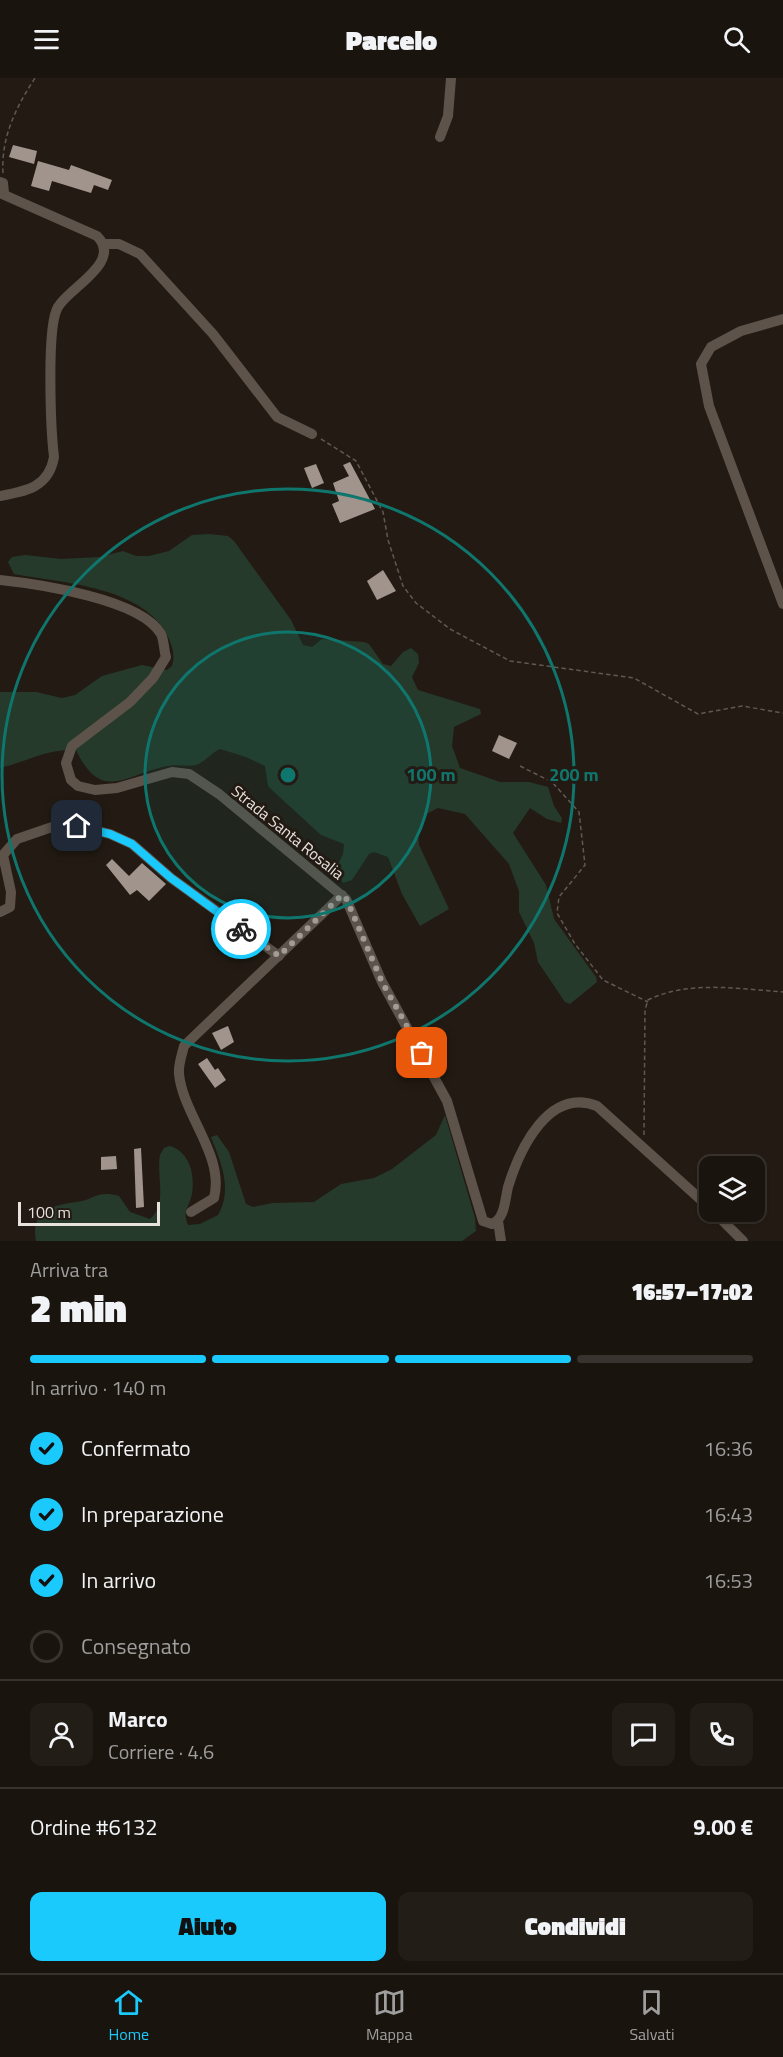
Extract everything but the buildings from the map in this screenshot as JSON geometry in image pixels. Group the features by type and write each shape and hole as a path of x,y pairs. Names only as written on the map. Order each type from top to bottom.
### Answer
{"street":[{"path":"440,137 448,116 451,78"},
{"path":"0,496 38,486 52,469 54,457 52,334 57,308 104,257 104,244 97,236 2,188"},
{"path":"104,244 119,244 141,254 213,334 277,417 312,434"},
{"path":"783,319 741,331 711,347 701,364 709,406 783,604"},
{"name":"Strada Santa Rosalia","path":"0,580 105,600 138,613 161,634 166,657 153,678 130,702 72,746 66,763 71,780 78,786 95,790 117,788 172,772 189,774 219,794 346,898 382,982 447,1101 483,1221 492,1224 498,1221"},
{"path":"0,912 10,907 11,892 3,855 17,839 55,826 77,826 110,834 132,844 171,878 279,956"},
{"path":"191,1212 214,1198 217,1185 212,1162 186,1102 178,1072 184,1046 342,895"},
{"path":"501,1241 498,1221 509,1185 528,1143 552,1111 562,1104 586,1102 597,1106 699,1198"},
{"path":"724,1222 743,1241"}],"path":[{"path":"2,188 4,144 8,129 35,78"},
{"path":"312,434 337,447 356,461 383,512 388,540 403,586 416,603 450,629 510,661 634,678 698,714 742,706 783,713"},
{"path":"520,766 552,782 579,813 585,865 559,897 557,913 575,944 603,980 648,1002"},
{"path":"648,1002 656,996 700,988 783,992"},
{"path":"644,1148 648,1002"}],"green space":[{"path":"192,535 228,536 234,541 291,620 303,645 312,647 322,639 364,642 369,644 383,664 391,666 403,652 411,648 418,654 419,663 412,677 418,690 480,709 481,714 454,727 452,746 460,768 500,782 529,782 548,787 554,806 562,818 561,823 547,819 530,808 513,833 546,885 554,919 596,977 597,982 570,1004 565,1002 538,962 534,943 519,912 519,891 509,864 465,814 438,808 424,815 418,834 419,845 449,909 420,926 402,894 388,857 374,852 369,854 352,880 343,883 335,871 343,854 344,844 321,835 268,786 265,766 246,757 220,749 196,765 168,766 116,781 106,781 96,777 86,767 76,750 46,753 0,768 0,692 36,692 62,698 75,695 102,676 142,665 167,670 172,666 173,659 169,639 158,622 143,608 102,590 14,574 8,562 12,557 25,555 61,559 100,557 123,551 136,556 149,556 169,551"},
{"path":"445,1115 475,1218 476,1231 462,1241 36,1241 37,1222 46,1211 52,1207 105,1194 119,1196 130,1212 150,1219 159,1206 160,1155 164,1148 170,1146 182,1153 190,1165 193,1179 192,1194 186,1220 188,1225 200,1224 218,1215 225,1196 224,1176 211,1137 217,1135 229,1152 246,1204 253,1207 273,1203 314,1202 341,1184 374,1178 392,1169 436,1135"}],"way so far":[{"path":"241,929 279,956 342,895 346,898 382,982 422,1053"}],"route":[{"path":"77,826 110,834 132,844 171,878 241,929"}]}
